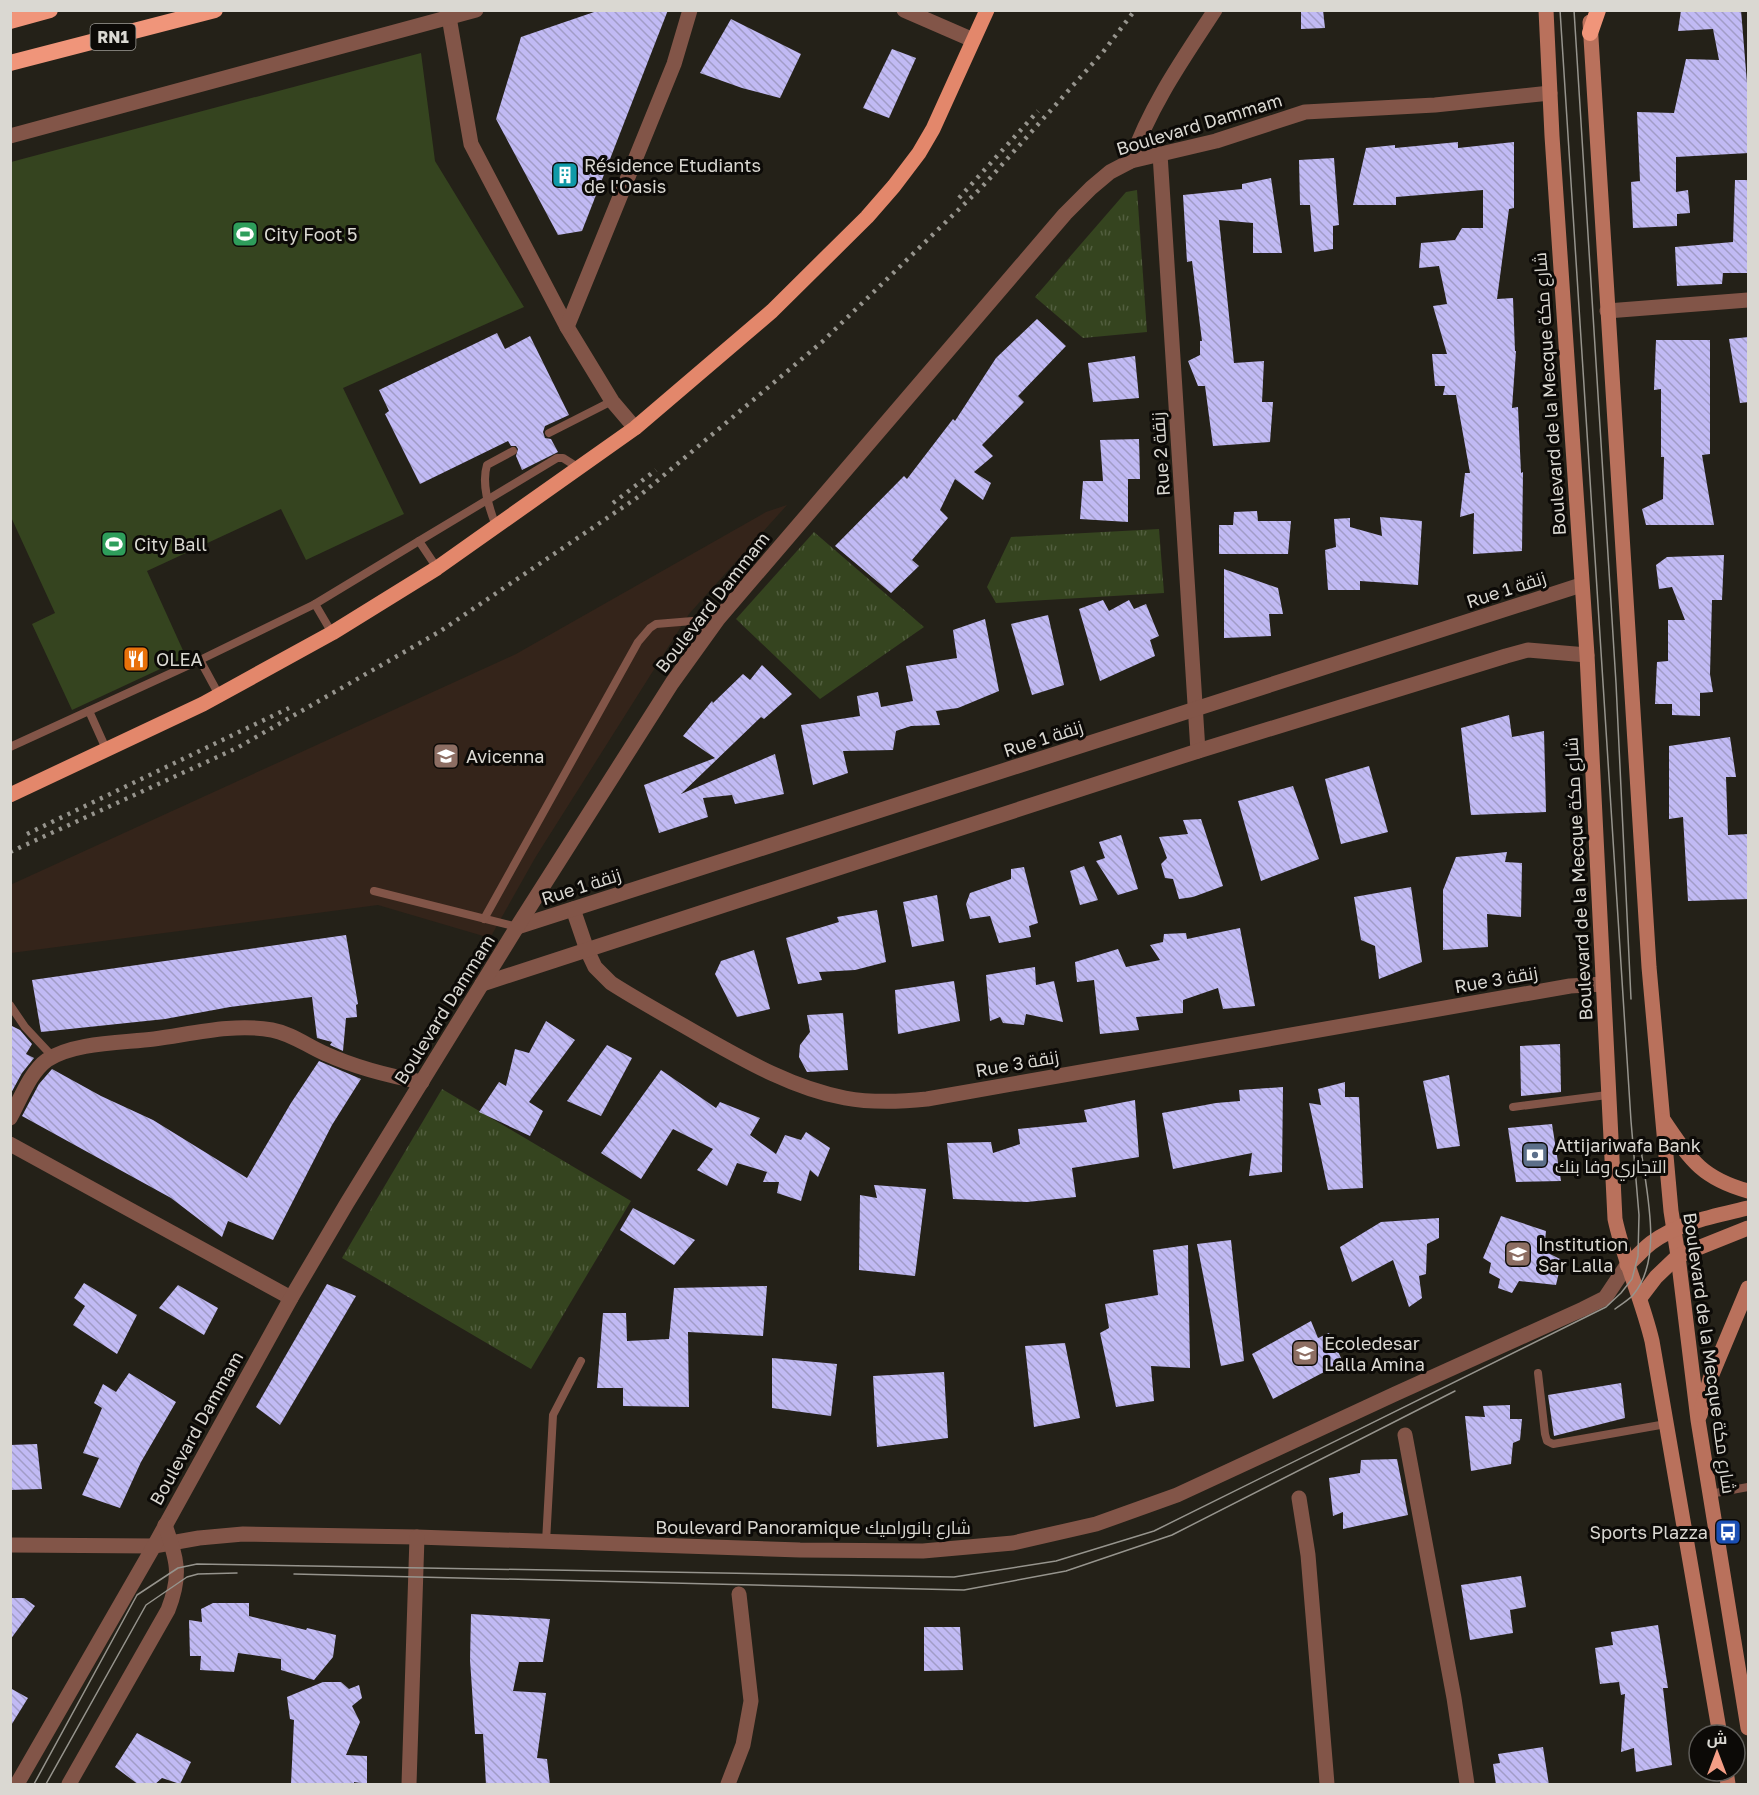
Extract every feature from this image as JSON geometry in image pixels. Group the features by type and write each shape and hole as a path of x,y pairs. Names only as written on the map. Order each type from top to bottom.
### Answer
{"highway":[{"path":"10,21 50,10"},
{"name":"RN1","path":"10,63 215,10"},
{"path":"1590,33 1598,10"}],"main road":[{"path":"10,795 107,751 219,695 332,633 437,568 635,428 772,311 867,217 920,153 948,98 987,10"},
{"name":"Boulevard de la Mecque شارع مكة","path":"1546,10 1587,655 1607,1095 1615,1219 1627,1265 1640,1298 1652,1341 1718,1723"},
{"name":"Boulevard de la Mecque شارع مكة","path":"1589,10 1649,967 1662,1118 1698,1420 1749,1728"},
{"path":"1662,1118 1690,1158 1703,1171 1717,1180 1749,1191"},
{"name":"Boulevard Panoramique شارع بانوراميك","path":"1627,1265 1650,1243 1674,1230 1702,1219 1749,1208"},
{"path":"1640,1298 1656,1277 1678,1256 1749,1228"},
{"path":"1698,1420 1710,1380 1749,1288"}],"street":[{"path":"10,136 476,10"},
{"path":"567,327 674,64 690,10"},
{"path":"904,10 974,40"},
{"path":"1131,161 1140,134 1162,92 1215,10"},
{"path":"449,17 471,144 567,327 612,401 635,428"},
{"name":"Boulevard Dammam","path":"17,1785 154,1546 291,1298 347,1203 517,927 672,683 718,619 1065,214 1110,172 1131,161 1216,141 1305,112 1435,105 1550,93"},
{"name":"Rue 2 زنقة","path":"1160,154 1198,751"},
{"path":"1607,311 1749,300"},
{"name":"Rue 1 زنقة","path":"517,927 1581,585"},
{"path":"482,984 1198,751 1517,653 1528,650 1587,655"},
{"name":"Rue 3 زنقة","path":"573,909 595,967 611,982 746,1061 817,1091 867,1101 894,1102 927,1099 1570,986 1603,984"},
{"path":"10,1118 39,1067 52,1057 83,1047 226,1029 261,1029 287,1034 323,1053 376,1073 422,1082"},
{"path":"10,1144 291,1298"},
{"name":"Boulevard Panoramique شارع بانوراميك","path":"10,1545 154,1546 199,1538 243,1534 417,1537 765,1549 923,1551 1013,1543 1096,1524 1177,1495 1583,1310 1605,1298 1627,1265"},
{"path":"1405,1435 1454,1698 1467,1785"},
{"path":"1299,1498 1308,1555 1327,1785"},
{"name":"Boulevard Dammam","path":"69,1785 168,1610 175,1590 178,1568 165,1525"},
{"path":"409,1785 417,1537"},
{"path":"728,1785 743,1745 751,1701 739,1594"}],"lane":[{"path":"549,433 612,401"},
{"path":"496,526 488,500 485,472 487,465 513,451"},
{"path":"10,747 200,660 315,604 557,458 563,458 579,468"},
{"path":"419,541 437,568"},
{"path":"315,604 332,633"},
{"path":"484,919 638,642 656,624 718,619"},
{"path":"200,660 219,695"},
{"path":"89,711 107,751"},
{"path":"374,891 517,927"},
{"path":"10,1005 25,1027 52,1057"},
{"path":"1513,1107 1607,1095"},
{"path":"546,1542 553,1415 581,1361"},
{"path":"1538,1373 1545,1434 1547,1441 1553,1444 1667,1424"},
{"path":"1710,1494 1749,1487"}],"shaded area":[{"name":"Avicenna","path":"787,505 689,614 535,858 490,938 378,905 11,953 10,885 516,654 766,512"}],"green space":[{"name":"City Foot 5","path":"421,53 435,161 524,307 343,388 404,514 306,560 281,509 147,571 186,657 72,710 32,624 55,613 11,517 11,162"},
{"path":"1137,190 1147,332 1083,338 1035,297 1126,192"},
{"path":"1159,529 1164,593 996,603 987,587 1011,537"},
{"path":"814,532 924,627 820,699 736,619"},
{"path":"442,1089 631,1201 531,1369 342,1258"}],"building":[{"name":"Résidence Etudiants de l'Oasis","path":"600,10 668,10 582,231 558,235 496,119 521,37"},
{"path":"1301,10 1323,10 1325,28 1301,29"},
{"path":"1681,10 1741,10 1749,107 1749,153 1676,157 1676,192 1688,190 1690,213 1677,214 1677,226 1633,228 1631,182 1640,181 1637,112 1674,113 1686,59 1719,60 1713,29 1678,31"},
{"path":"731,19 801,54 780,98 700,73"},
{"path":"892,49 916,58 889,118 863,108"},
{"path":"1458,142 1458,148 1514,142 1514,208 1509,209 1497,299 1513,298 1516,351 1512,408 1518,407 1521,473 1523,472 1522,551 1473,554 1474,513 1460,517 1465,473 1470,473 1456,395 1443,395 1445,386 1435,386 1432,354 1447,354 1433,306 1447,304 1439,266 1419,268 1421,243 1455,240 1462,228 1483,228 1483,190 1396,197 1396,205 1353,205 1366,148 1395,145 1395,148"},
{"path":"1334,158 1339,225 1333,226 1333,249 1314,252 1310,205 1300,205 1299,160"},
{"path":"1271,178 1282,253 1253,253 1253,223 1219,220 1234,363 1264,361 1262,402 1273,402 1270,442 1213,446 1205,386 1198,386 1188,361 1200,355 1200,341 1202,341 1192,261 1187,262 1183,195 1242,189 1242,184"},
{"path":"1735,180 1749,180 1749,273 1723,273 1722,284 1677,286 1675,247 1733,242"},
{"path":"1037,319 1066,346 1018,396 1024,402 982,445 993,456 974,472 991,483 983,500 955,479 940,510 948,518 912,560 919,566 891,593 835,546 904,476 907,479 953,419 955,421 996,358"},
{"path":"497,333 505,349 530,336 569,415 545,426 543,432 545,438 551,439 558,452 522,470 516,456 518,449 516,446 511,446 508,441 420,484 385,414 389,411 379,390"},
{"path":"1749,337 1749,402 1740,403 1729,339"},
{"path":"1656,340 1710,340 1710,454 1702,455 1714,525 1646,525 1642,509 1663,499 1661,389 1654,390"},
{"path":"1135,356 1139,398 1093,402 1088,363"},
{"path":"1139,439 1140,479 1128,479 1128,522 1080,519 1083,481 1103,481 1100,440"},
{"path":"1257,511 1258,521 1291,521 1288,554 1219,554 1219,525 1233,525 1234,512"},
{"path":"1380,517 1422,521 1418,585 1360,581 1360,590 1328,590 1325,550 1336,547 1334,519 1350,518 1350,527 1382,536"},
{"path":"1724,555 1722,600 1712,600 1710,674 1713,692 1700,693 1700,716 1672,715 1672,704 1655,704 1657,662 1668,661 1668,620 1685,620 1672,587 1659,589 1656,565 1667,557"},
{"path":"1224,569 1278,588 1283,614 1269,614 1271,636 1224,638"},
{"path":"1103,600 1109,611 1129,600 1134,609 1146,604 1159,636 1150,640 1155,656 1100,681 1079,609"},
{"path":"1048,615 1064,685 1032,695 1011,624"},
{"path":"985,619 999,691 958,708 936,711 940,725 911,726 896,731 893,750 843,751 848,773 813,785 801,725 860,716 857,696 878,692 881,707 913,701 906,666 957,658 953,630"},
{"path":"762,665 792,694 764,719 761,717 681,794 775,754 784,794 735,804 732,795 703,798 708,817 659,833 644,785 715,758 683,736 712,701 713,703 743,674 750,680"},
{"path":"1509,715 1512,737 1544,731 1546,812 1471,815 1461,728"},
{"path":"1730,737 1736,777 1726,777 1728,835 1749,834 1749,899 1688,901 1683,817 1669,819 1669,746"},
{"path":"1369,766 1388,832 1341,844 1325,779"},
{"path":"1293,786 1319,859 1261,881 1238,801"},
{"path":"1201,819 1223,886 1193,897 1179,899 1173,879 1165,878 1161,864 1167,858 1159,837 1188,834 1183,820"},
{"path":"1121,835 1138,889 1118,895 1096,861 1105,858 1099,842"},
{"path":"1507,852 1505,862 1522,863 1521,917 1487,914 1488,947 1443,950 1443,890 1456,857"},
{"path":"1084,866 1098,900 1080,905 1070,871"},
{"path":"1024,867 1038,923 1029,926 1031,937 999,943 990,916 970,919 966,904 970,893 1011,879 1011,869"},
{"path":"1411,887 1422,962 1379,979 1375,946 1361,940 1354,897"},
{"path":"937,895 944,941 912,947 903,902"},
{"path":"877,910 886,962 855,970 819,972 822,980 798,984 786,938 839,922 837,917"},
{"path":"1240,928 1255,1006 1223,1009 1218,988 1183,1000 1183,1013 1136,1017 1139,1030 1100,1034 1094,980 1077,982 1075,962 1118,949 1126,967 1160,960 1150,945 1163,942 1164,934 1186,933 1187,939"},
{"path":"346,935 358,1004 356,1005 357,1017 346,1018 343,1051 330,1045 332,1042 317,1038 312,997 230,1007 165,1019 41,1032 32,980"},
{"path":"754,950 770,1009 737,1017 715,974 721,961"},
{"path":"1035,967 1036,985 1054,981 1063,1022 1026,1014 1024,1025 1003,1023 1000,1017 990,1021 986,975"},
{"path":"954,981 960,1021 898,1034 895,990"},
{"path":"843,1013 848,1070 807,1072 799,1057 800,1045 810,1032 807,1015"},
{"path":"546,1021 575,1040 529,1102 543,1111 530,1136 479,1112 499,1082 506,1086 515,1049 529,1053"},
{"path":"10,1025 20,1030 32,1044 26,1054 34,1058 22,1073 10,1095"},
{"name":"Attijariwafa Bank التجاري وفا بنك","path":"1560,1044 1561,1092 1521,1096 1520,1046"},
{"path":"607,1045 632,1058 601,1116 567,1101"},
{"path":"319,1061 361,1079 332,1125 273,1240 228,1221 222,1237 171,1198 22,1116 39,1084 52,1069 101,1096 153,1120 247,1178 291,1103"},
{"path":"661,1070 716,1108 720,1102 760,1118 750,1135 776,1154 785,1135 801,1140 806,1132 830,1148 818,1177 810,1170 801,1201 777,1193 779,1182 763,1182 767,1172 737,1163 727,1186 697,1170 713,1149 673,1129 641,1179 601,1153"},
{"path":"1449,1075 1460,1146 1437,1149 1423,1081"},
{"path":"1345,1082 1345,1097 1359,1097 1363,1188 1328,1190 1309,1103 1321,1105 1318,1089"},
{"path":"1283,1087 1282,1172 1249,1176 1252,1153 1173,1169 1162,1113 1240,1101 1239,1090"},
{"path":"1135,1100 1139,1157 1072,1168 1076,1197 1027,1202 953,1199 947,1143 991,1142 993,1153 1020,1144 1018,1129 1087,1122 1084,1110"},
{"name":"Attijariwafa Bank التجاري وفا بنك","path":"1552,1124 1561,1181 1516,1182 1508,1128"},
{"path":"874,1185 926,1189 915,1276 859,1270 860,1195 877,1198"},
{"path":"633,1208 695,1240 674,1265 620,1230"},
{"name":"Institution Sar Lalla","path":"1501,1216 1546,1231 1544,1251 1562,1260 1556,1285 1519,1281 1512,1293 1498,1288 1500,1279 1489,1273 1491,1263 1483,1258"},
{"path":"1439,1218 1439,1238 1427,1244 1426,1274 1419,1276 1422,1298 1409,1307 1393,1260 1352,1282 1340,1247 1381,1222"},
{"path":"1231,1240 1244,1361 1221,1366 1197,1244"},
{"path":"1188,1245 1190,1368 1151,1366 1154,1401 1116,1407 1100,1333 1109,1328 1105,1304 1158,1295 1153,1250"},
{"path":"84,1283 137,1315 117,1354 73,1325 85,1306 74,1298"},
{"path":"327,1284 356,1296 280,1425 256,1407"},
{"path":"178,1285 218,1308 204,1335 159,1308"},
{"path":"767,1286 763,1336 688,1332 689,1407 623,1406 623,1388 597,1388 603,1313 626,1313 627,1341 669,1339 674,1288"},
{"name":"Ecoledesar Lalla Amina","path":"1311,1321 1318,1338 1329,1333 1343,1362 1273,1399 1252,1354"},
{"path":"1065,1343 1080,1418 1034,1427 1025,1346"},
{"path":"772,1358 837,1364 831,1416 772,1408"},
{"path":"944,1372 948,1438 877,1447 873,1376"},
{"path":"129,1373 176,1402 141,1462 120,1508 82,1495 99,1458 83,1453 102,1408 94,1403 103,1384 116,1392"},
{"path":"1621,1383 1625,1418 1554,1436 1548,1395"},
{"path":"1510,1405 1510,1419 1522,1419 1520,1440 1513,1443 1511,1464 1471,1471 1465,1416 1485,1417 1483,1406"},
{"path":"37,1444 42,1489 10,1490 10,1445"},
{"path":"1397,1459 1408,1515 1343,1529 1343,1512 1333,1516 1329,1478 1360,1473 1361,1460"},
{"path":"1521,1576 1526,1607 1510,1610 1513,1633 1470,1640 1461,1585"},
{"path":"10,1598 24,1598 35,1606 10,1640"},
{"path":"213,1603 249,1603 249,1616 336,1635 333,1657 314,1680 281,1670 281,1659 238,1653 234,1672 200,1670 201,1656 190,1656 189,1620 202,1622 201,1609"},
{"path":"471,1614 550,1619 543,1662 519,1662 513,1691 546,1693 537,1758 547,1759 550,1785 486,1785 483,1734 475,1734 470,1660"},
{"path":"1658,1625 1668,1688 1663,1688 1672,1765 1636,1772 1634,1748 1621,1752 1625,1694 1621,1695 1619,1682 1600,1684 1595,1648 1613,1645 1611,1632"},
{"path":"924,1627 960,1627 963,1670 924,1671"},
{"path":"323,1682 341,1682 349,1689 359,1685 362,1698 352,1706 360,1722 346,1755 367,1756 367,1784 354,1782 354,1785 291,1784 294,1720 290,1719 287,1697"},
{"path":"10,1688 28,1698 10,1727"},
{"path":"137,1733 191,1762 180,1784 162,1778 154,1785 139,1785 115,1767"},
{"path":"1543,1747 1549,1785 1496,1785 1493,1764 1500,1763 1498,1754"}],"tram line":[{"path":"34,1784 137,1595 178,1568 197,1564 954,1577 1056,1561 1154,1531 1606,1307 1621,1293 1632,1279 1638,1256 1639,1215 1631,1121 1560,10"},
{"path":"1574,10 1616,683 1631,999"},
{"path":"1615,1309 1633,1295 1648,1263 1651,1224 1641,1149"},
{"path":"294,1574 964,1590 1066,1571 1172,1535 1455,1391"},
{"path":"46,1784 146,1605 187,1577 198,1574 237,1573"}],"railway":[{"path":"10,852 237,748 439,632 638,497 822,342 982,187 1103,52 1135,10"},
{"path":"959,198 1038,111"},
{"path":"613,503 656,470"},
{"path":"27,834 289,708"}],"place":[{"name":"Résidence Etudiants de l'Oasis","path":"565,175"},
{"name":"City Foot 5","path":"245,234"},
{"name":"City Ball","path":"114,544"},
{"name":"OLEA","path":"136,659"},
{"name":"Avicenna","path":"446,756"},
{"name":"Attijariwafa Bank التجاري وفا بنك","path":"1535,1155"},
{"name":"Institution Sar Lalla","path":"1518,1254"},
{"name":"Ecoledesar Lalla Amina","path":"1305,1353"},
{"name":"Sports Plazza","path":"1728,1532"}]}
